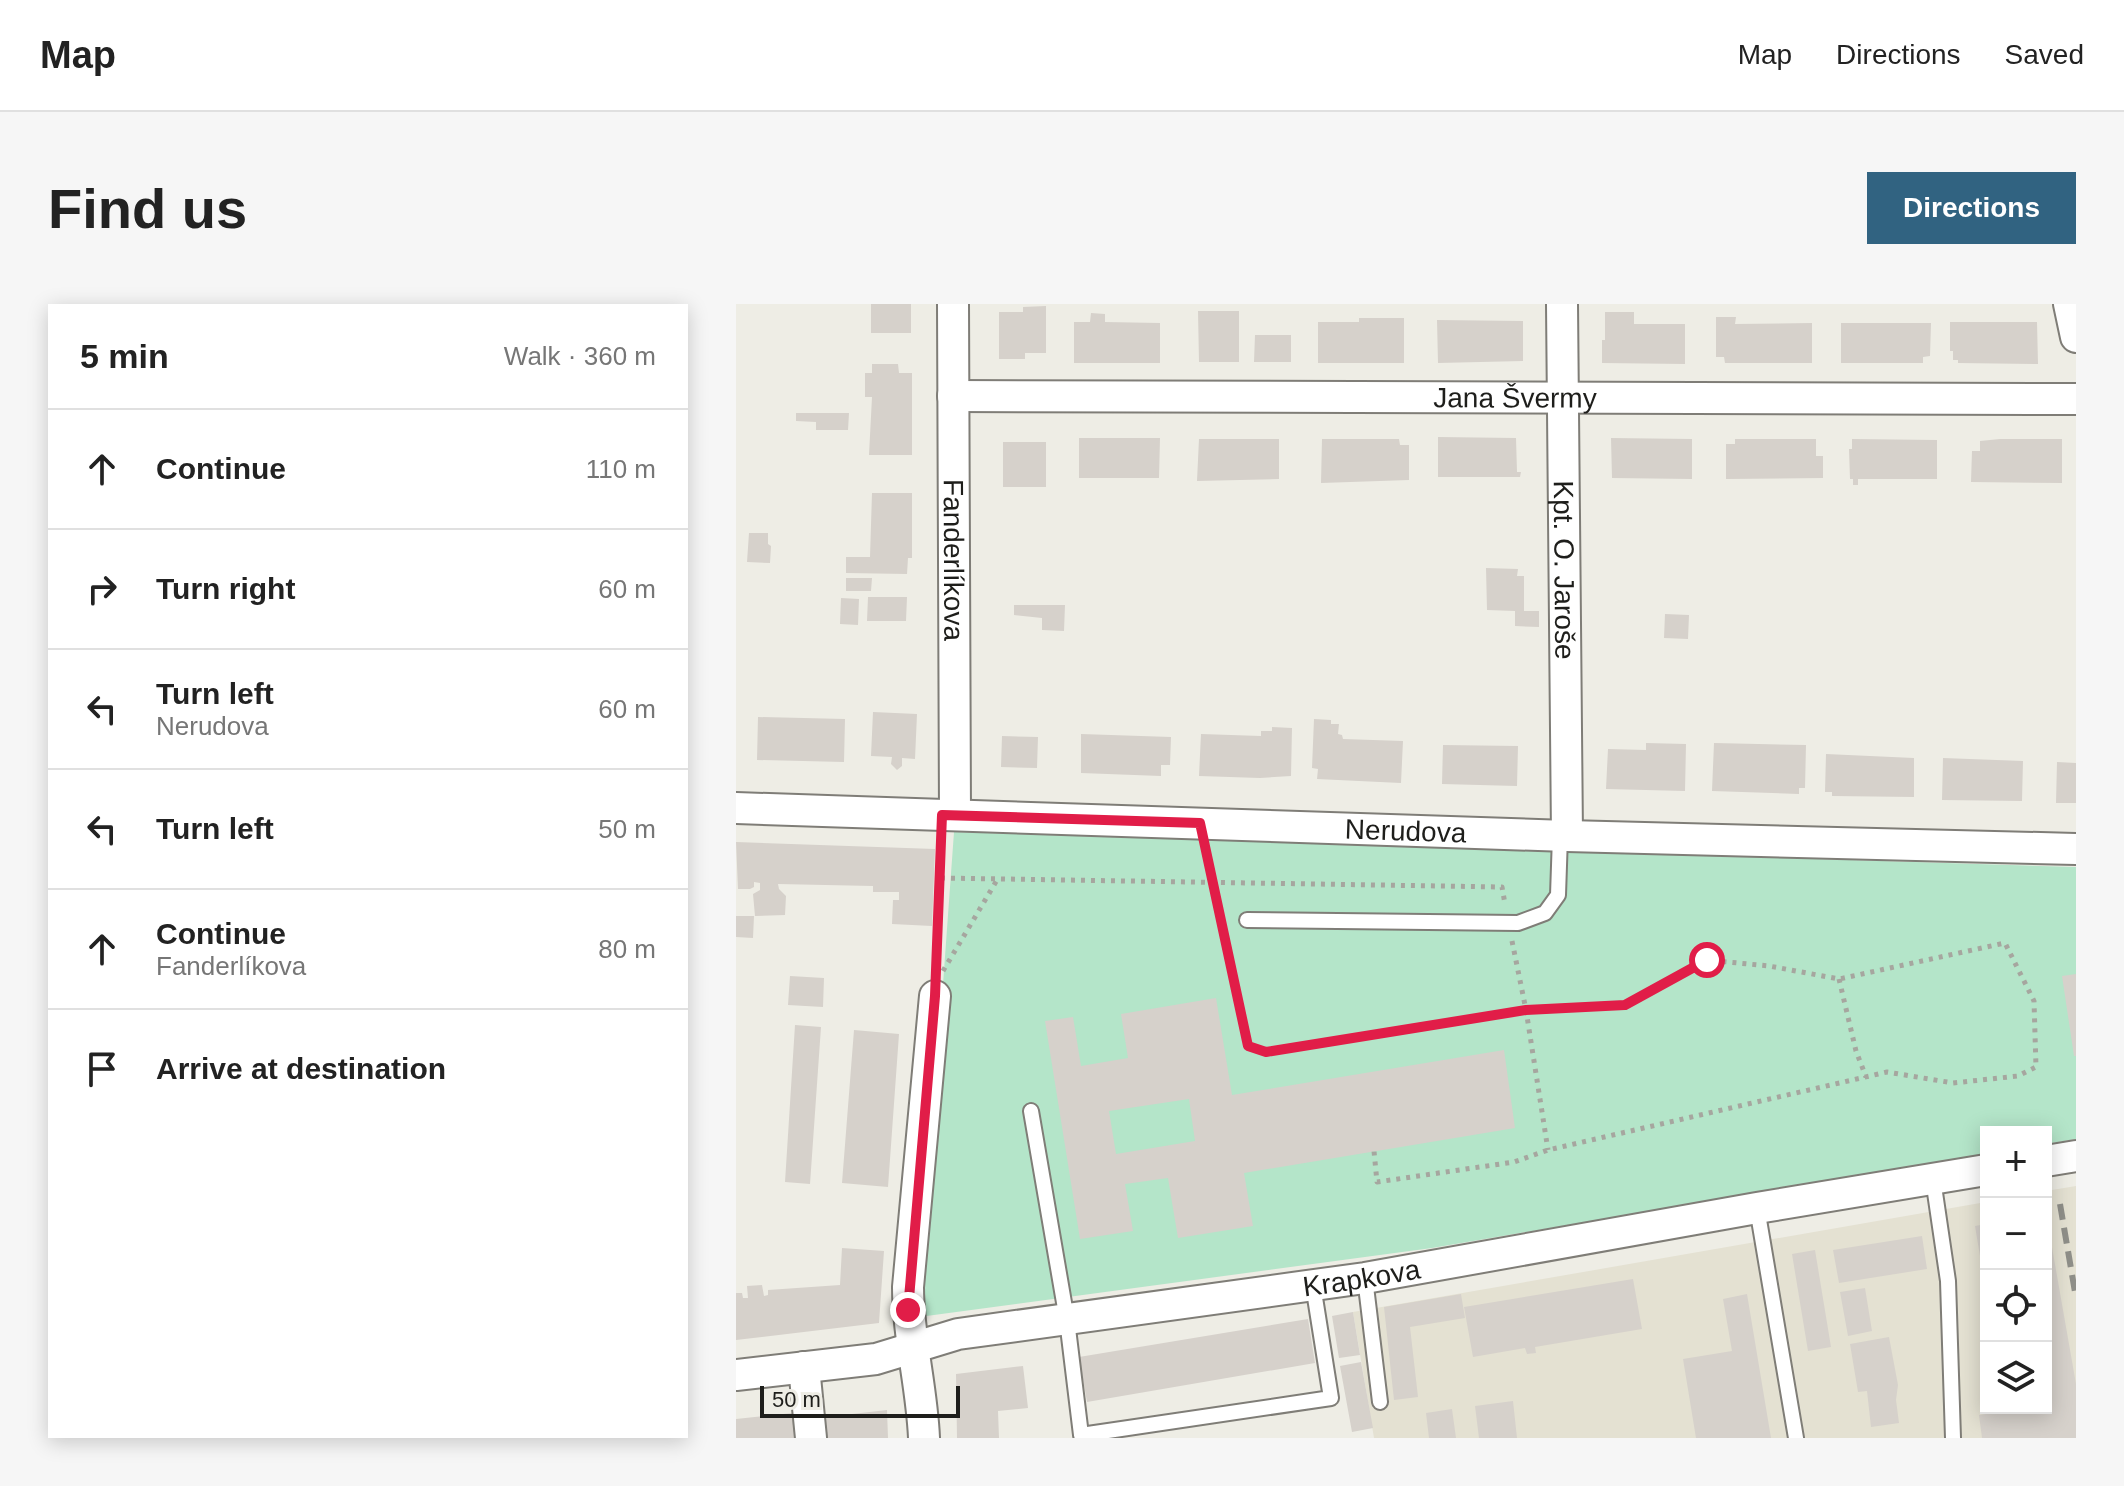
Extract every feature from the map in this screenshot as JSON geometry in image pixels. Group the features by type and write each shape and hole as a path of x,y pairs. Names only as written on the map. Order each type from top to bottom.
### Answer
{"street":[{"name":"Fanderlíkova","path":"949,815 953,304"},
{"name":"Kpt. O. Jaroše","path":"1562,304 1563,836"},
{"path":"2069,304 2076,337"},
{"name":"Jana Švermy","path":"953,396 2076,399"},
{"name":"Nerudova","path":"736,808 1563,836 2076,849"},
{"path":"924,1438 923,1408 909,1328 908,1287 935,996"},
{"path":"2052,1160 2076,1156"},
{"name":"Krapkova","path":"736,1375 891,1357 943,1337 1365,1278 1980,1171"},
{"path":"804,1367 811,1438"}],"lane":[{"path":"1247,920 1518,923 1545,913 1558,895 1563,836"},
{"path":"1031,1111 1067,1320 1081,1435 1331,1398 1313,1285"},
{"path":"1933,1179 1948,1281 1953,1438"},
{"path":"1757,1208 1796,1438"},
{"path":"1365,1278 1380,1402"}],"path":[{"path":"949,815 936,983 997,879"},
{"path":"1200,823 1248,1046 1266,1052 1526,1010 1625,1005 1707,960 1769,966 1839,979 2005,943 2034,1001 2036,1067 2018,1076 1953,1083 1887,1072 1548,1150 1514,1162 1377,1182 1374,1151"},
{"path":"1839,979 1856,1051 1866,1077"}],"shaded area":[{"path":"2076,1186 2076,1438 1374,1438 1353,1312 1980,1203 1980,1414 2052,1414 2052,1190"}],"green space":[{"path":"954,832 2076,867 2076,1139 2052,1143 2052,1126 1980,1126 1980,1155 1432,1248 919,1317"}],"building":[{"path":"871,304 911,304 911,333 871,333"},
{"path":"1046,306 1046,353 1025,353 1025,359 999,359 999,312 1023,312 1023,307"},
{"path":"1198,311 1239,311 1239,362 1199,362"},
{"path":"1605,312 1634,312 1634,324 1685,324 1685,364 1602,363"},
{"path":"1091,313 1105,314 1105,322 1160,323 1160,363 1074,363 1074,322 1090,322"},
{"path":"1716,317 1736,317 1735,324 1812,323 1812,363 1725,363 1724,357 1716,357"},
{"path":"1359,318 1404,318 1404,363 1318,363 1318,322 1359,322"},
{"path":"1437,320 1523,321 1523,361 1438,363"},
{"path":"1950,322 2037,322 2038,364 1958,363 1958,360 1953,360 1953,351 1950,351"},
{"path":"1841,323 1931,323 1930,356 1923,357 1923,363 1841,363"},
{"path":"1255,335 1291,335 1291,362 1254,362"},
{"path":"872,364 898,364 899,373 912,373 912,455 869,455 872,397 865,397 865,373 872,373"},
{"path":"796,413 849,413 848,430 816,430 816,422 796,421"},
{"path":"1438,437 1516,438 1517,472 1521,472 1520,477 1438,477"},
{"path":"1079,438 1160,438 1159,478 1079,478"},
{"path":"1611,438 1692,439 1692,479 1612,478"},
{"path":"1199,439 1279,439 1279,479 1197,481"},
{"path":"1322,439 1399,439 1400,445 1409,445 1409,480 1321,483"},
{"path":"1735,439 1816,439 1816,456 1823,456 1823,478 1726,479 1726,444 1735,444"},
{"path":"1852,439 1937,440 1937,479 1858,479 1858,485 1853,485 1849,449 1852,449"},
{"path":"2062,439 2062,483 1971,482 1972,451 1980,451 1980,441"},
{"path":"1003,442 1046,442 1046,487 1003,487"},
{"path":"872,493 912,493 912,558 908,558 907,574 846,573 846,557 870,557"},
{"path":"749,533 768,533 770,563 747,562"},
{"path":"1486,568 1518,569 1517,576 1524,576 1524,611 1539,611 1539,627 1515,626 1515,611 1487,610"},
{"path":"846,578 872,578 871,591 846,591"},
{"path":"868,597 907,597 906,621 867,621"},
{"path":"841,598 859,599 858,625 840,624"},
{"path":"1014,605 1065,605 1064,631 1042,630 1042,618 1014,615"},
{"path":"1665,614 1689,615 1688,639 1664,638"},
{"path":"873,712 917,714 915,759 902,758 902,766 897,770 891,764 892,757 871,756"},
{"path":"758,717 845,719 844,762 757,760"},
{"path":"1314,719 1339,724 1338,734 1343,739 1403,741 1401,783 1317,779 1318,769 1312,768"},
{"path":"1272,727 1292,728 1291,776 1199,776 1201,734 1261,736 1261,731 1272,731"},
{"path":"1081,734 1171,737 1170,765 1161,765 1161,776 1081,773"},
{"path":"1002,736 1038,737 1037,768 1001,767"},
{"path":"1646,743 1686,744 1685,791 1606,789 1608,749 1646,750"},
{"path":"1714,743 1806,745 1805,788 1799,788 1799,794 1712,791"},
{"path":"1443,745 1518,746 1517,786 1442,784"},
{"path":"1826,754 1914,758 1914,797 1832,796 1832,792 1825,792"},
{"path":"1943,758 2023,761 2022,801 1942,800"},
{"path":"2057,762 2076,763 2076,803 2056,803"},
{"path":"736,842 935,849 932,926 892,924 893,900 899,900 899,892 873,892 873,886 778,884 786,896 785,915 755,916 753,894 760,890 760,883 754,882 754,887 750,889 738,889"},
{"path":"736,916 754,916 753,938 736,937"},
{"path":"2076,974 2076,1056 2074,1056 2062,976"},
{"path":"790,976 824,978 823,1007 788,1005"},
{"path":"1216,998 1232,1095 1504,1050 1515,1128 1244,1173 1253,1226 1178,1238 1168,1178 1125,1184 1133,1231 1080,1239 1045,1021 1073,1017 1081,1066 1128,1058 1121,1014","holes":["1189,1099 1195,1141 1116,1154 1109,1111"]},
{"path":"795,1025 821,1027 810,1184 785,1182"},
{"path":"854,1030 899,1034 888,1187 842,1183"},
{"path":"1980,1225 1980,1256 1975,1226"},
{"path":"1922,1236 1927,1269 1839,1283 1833,1250"},
{"path":"2052,1247 2076,1384 2076,1438 1982,1438 1979,1415 2052,1414"},
{"path":"842,1248 884,1251 879,1323 736,1340 736,1293 748,1298 747,1286 762,1285 764,1296 768,1295 768,1290 840,1285"},
{"path":"1815,1250 1831,1347 1808,1351 1792,1254"},
{"path":"1633,1279 1642,1329 1535,1347 1536,1353 1527,1354 1525,1348 1473,1357 1464,1307"},
{"path":"1865,1288 1872,1331 1848,1336 1840,1292"},
{"path":"1461,1294 1465,1318 1410,1327 1418,1397 1394,1400 1384,1307"},
{"path":"1747,1294 1771,1438 1696,1438 1683,1359 1732,1351 1723,1299"},
{"path":"1353,1312 1360,1355 1339,1358 1332,1316"},
{"path":"1308,1319 1315,1363 1087,1402 1079,1357"},
{"path":"1889,1337 1898,1385 1899,1423 1871,1427 1867,1391 1858,1392 1850,1344"},
{"path":"1361,1362 1373,1428 1352,1432 1340,1366"},
{"path":"1023,1366 1028,1408 998,1411 999,1438 957,1438 956,1374"},
{"path":"1513,1401 1517,1438 1479,1438 1475,1406"},
{"path":"1452,1409 1456,1438 1429,1438 1426,1413"},
{"path":"887,1410 888,1438 819,1438 817,1418"},
{"path":"802,1412 804,1438 736,1438 736,1419"}],"railway":[{"path":"2060,1204 2076,1298"}],"route":[{"path":"908,1310 935,996 942,815 1200,823 1248,1046 1266,1052 1526,1010 1625,1005 1707,960"}]}
